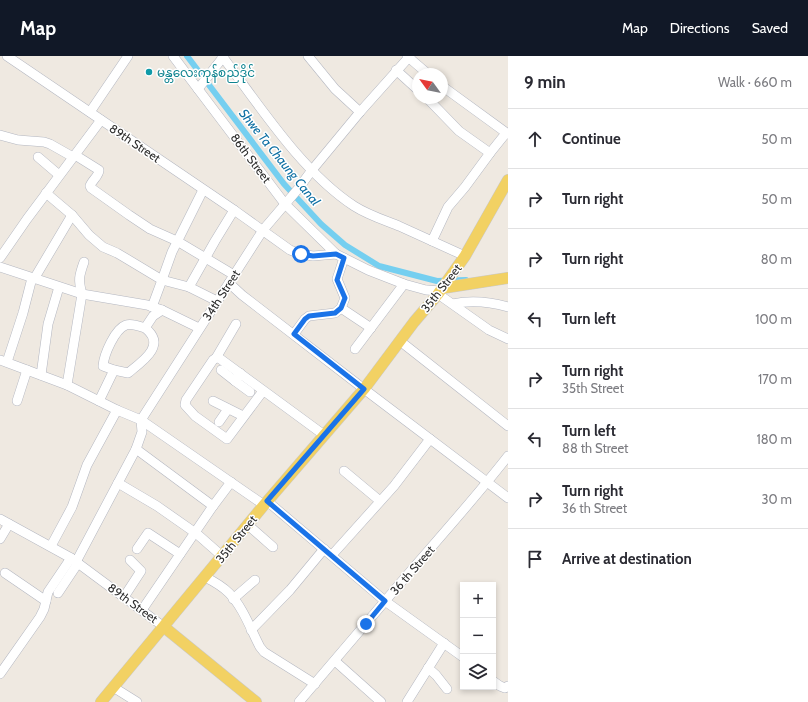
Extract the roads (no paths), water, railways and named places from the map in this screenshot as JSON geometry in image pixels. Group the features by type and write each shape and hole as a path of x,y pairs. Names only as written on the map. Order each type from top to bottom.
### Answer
{"main road":[{"name":"35th Street","path":"101,702 248,524 364,389 444,286 465,256 508,180"},
{"path":"444,286 508,278"},
{"name":"89th Street","path":"164,627 256,702"}],"street":[{"name":"89th Street","path":"7,56 22,60 101,120 234,210 290,250 313,256 340,256"},
{"path":"90,112 128,56"},
{"name":"86th Street","path":"173,56 199,87 287,202 340,256"},
{"path":"199,87 223,56 274,126 312,170 332,190 367,213 465,256"},
{"path":"308,56 335,89 360,112"},
{"path":"409,56 422,68"},
{"name":"34th Street","path":"75,561 136,449 142,432 141,420 263,230 360,112 409,56"},
{"path":"396,70 412,85"},
{"path":"432,241 448,207 490,153 507,134 448,90"},
{"path":"433,104 459,131 490,153"},
{"path":"0,258 46,192 101,120"},
{"path":"0,134 18,140 44,142 59,148 99,170 99,173 91,184 91,188 150,229 177,241 234,275"},
{"path":"38,157 60,175"},
{"path":"152,307 177,241 203,190"},
{"path":"46,192 72,215 89,236 103,247 117,253 162,280 189,287 217,301"},
{"path":"189,287 234,210"},
{"path":"72,215 33,279 23,313 4,361 67,385 117,410 141,420 231,482 266,503 332,555 385,601 460,655"},
{"path":"294,334 309,316 335,313 341,308 345,298 337,280 340,256 368,270 404,284 426,290 444,286 453,304 489,330 508,339"},
{"path":"67,385 82,294 79,276 84,262"},
{"path":"0,267 82,294 139,303 162,310 199,328"},
{"path":"229,283 242,295 508,498"},
{"path":"355,349 404,284"},
{"path":"41,375 48,324 59,287"},
{"path":"453,304 468,301 508,307"},
{"path":"341,308 371,328"},
{"path":"145,328 153,316 162,310"},
{"path":"127,324 133,324 145,328 151,333 154,340 154,345 143,360 128,373 114,370 104,367 103,364 110,343 121,328 127,324"},
{"path":"236,324 216,358 206,370 186,400 185,404 195,416 227,439 243,416 264,391"},
{"path":"400,341 508,426"},
{"path":"216,358 219,358 238,377 250,392"},
{"path":"17,401 27,370"},
{"path":"99,401 114,370"},
{"path":"220,370 238,377 264,391 324,435"},
{"path":"213,401 243,416"},
{"path":"219,422 228,409"},
{"path":"51,546 72,507 87,465 117,410"},
{"path":"332,555 394,486 430,439"},
{"path":"136,449 213,506"},
{"name":"36 th Street","path":"299,702 488,482 508,456"},
{"path":"344,471 380,501"},
{"path":"142,610 231,482"},
{"path":"118,483 157,506 195,532 222,556"},
{"name":"89th Street","path":"0,519 51,546 75,561 164,627"},
{"path":"0,539 10,524"},
{"path":"248,524 273,546"},
{"path":"137,549 148,532 180,554"},
{"path":"251,630 290,590 324,549"},
{"path":"124,597 141,571 130,560"},
{"path":"58,593 75,561"},
{"path":"0,674 40,617 48,592 75,561"},
{"path":"5,573 46,601"},
{"path":"205,577 223,587 233,599 264,652 314,684"},
{"path":"233,599 255,580"},
{"path":"407,702 444,642"},
{"path":"335,661 381,702"},
{"path":"428,668 436,675 446,690"},
{"path":"114,687 137,702"}],"waterway":[{"name":"Shwe Ta Chaung Canal","path":"187,56 284,184 321,224 345,245 379,266 437,281 466,280"}],"place":[{"name":"မန္တလေးကုန်စည်ဒိုင်","path":"149,72"}]}
